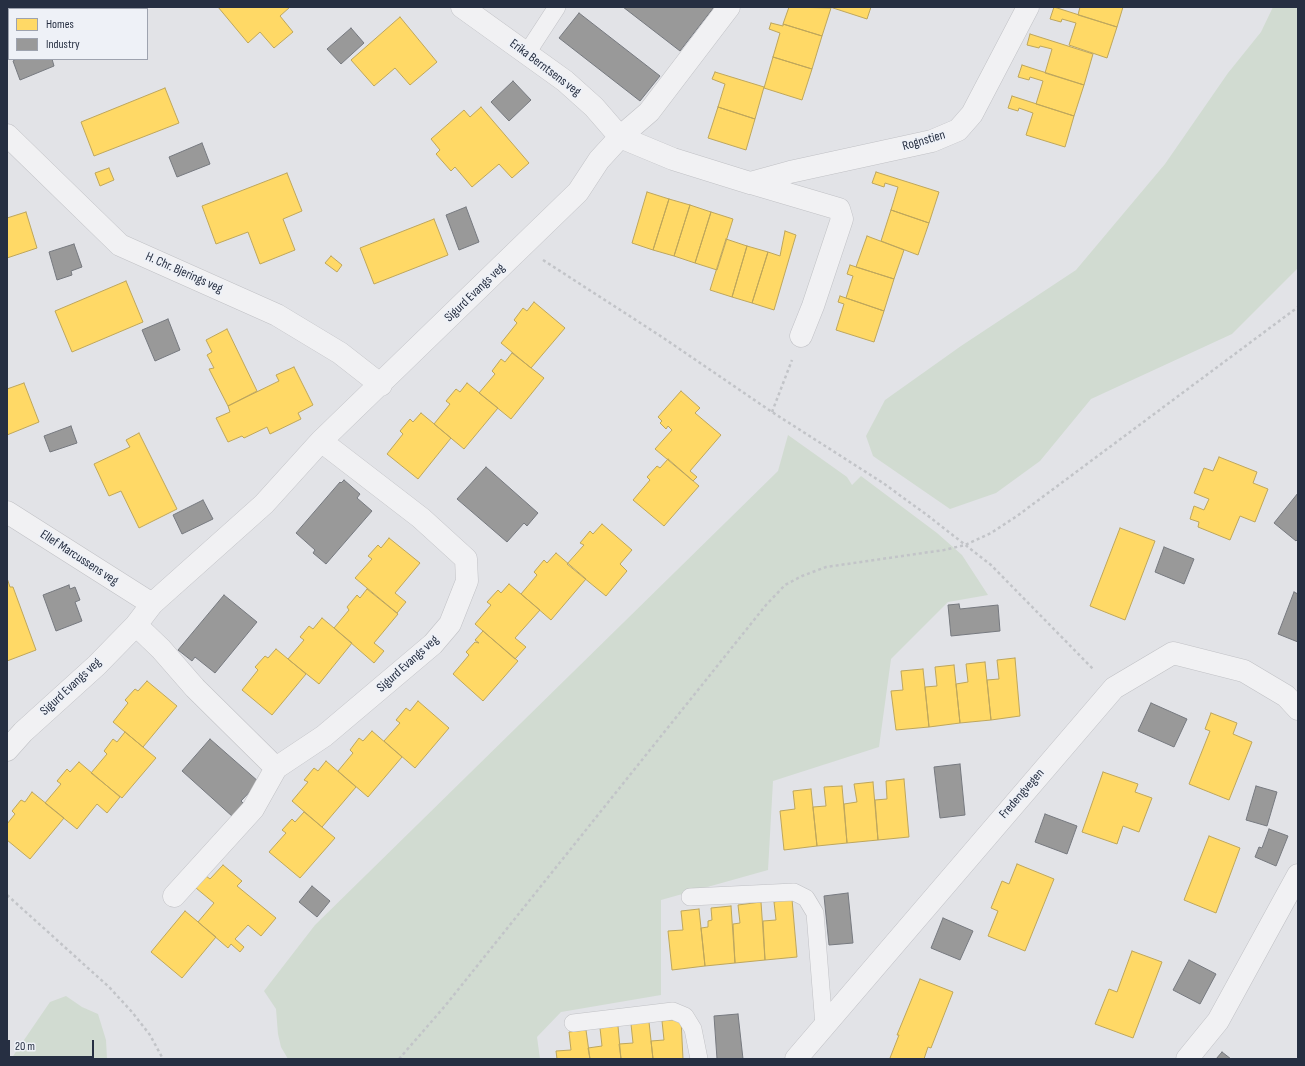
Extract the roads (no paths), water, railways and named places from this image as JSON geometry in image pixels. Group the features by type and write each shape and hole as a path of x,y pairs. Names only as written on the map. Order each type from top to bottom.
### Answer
{"street":[{"name":"Erika Berntsens veg","path":"462,7 565,81 594,107 620,137"},
{"path":"730,7 649,112 620,137 673,159 839,209 842,219 813,306 801,336"},
{"name":"Rognstien","path":"750,183 790,172 932,141 958,130 972,114 1028,7"},
{"name":"H. Chr. Bjerings veg","path":"7,135 120,245 277,315 340,353 381,385"},
{"name":"Sigurd Evangs veg","path":"7,750 23,732 97,665 136,625 152,604 264,504 321,441 381,385 578,192 599,160 620,137"},
{"name":"Sigurd Evangs veg","path":"174,896 254,809 276,768 324,736 433,644 450,624 467,581 466,559 421,518 321,441"},
{"name":"Ellef Marcussens veg","path":"7,512 152,604"},
{"path":"136,625 161,649 195,688 276,768"},
{"name":"Fredengvegen","path":"796,1059 1114,688 1173,653 1244,671 1286,696 1298,709"},
{"path":"1187,1059 1218,1021 1298,875"}],"lane":[{"path":"527,53 557,7"},
{"path":"690,898 794,892 806,898 816,913 824,1026"},
{"path":"573,1023 673,1011 685,1016 693,1029 699,1059"}]}
